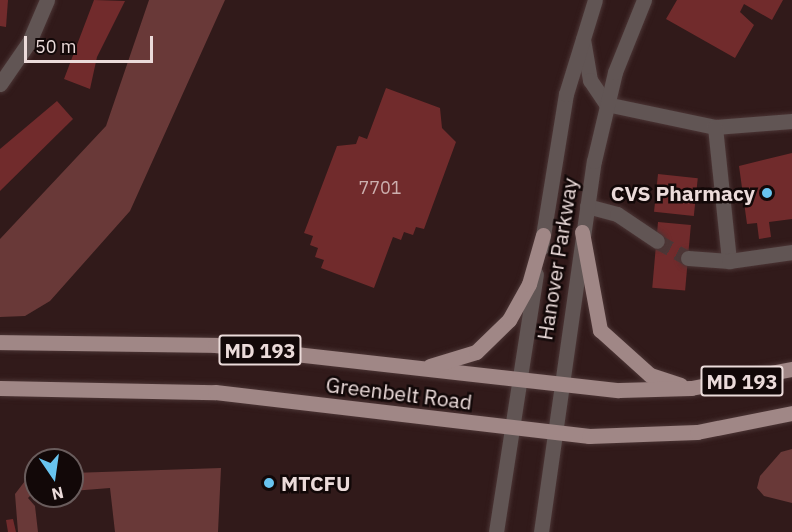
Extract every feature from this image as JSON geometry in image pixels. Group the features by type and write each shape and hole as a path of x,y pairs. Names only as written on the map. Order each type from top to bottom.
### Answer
{"main road":[{"path":"582,232 600,330 650,375 691,388"},
{"path":"419,368 455,360 493,338 520,303 543,235"},
{"name":"Greenbelt Road","path":"0,342 215,345 559,386 691,388 792,369"},
{"name":"Greenbelt Road","path":"0,388 215,392 554,433 664,435 792,413"}],"street":[{"path":"0,84 29,42 47,0"},
{"name":"Hanover Parkway","path":"496,532 566,94 582,33 595,0"},
{"name":"Hanover Parkway","path":"541,532 559,386 582,232 606,104 644,0"},
{"path":"582,33 590,80 606,104 715,127 792,121"},
{"path":"715,127 729,261"},
{"path":"587,206 617,214 657,241"},
{"path":"688,258 729,261 792,252"}],"shaded area":[{"path":"149,0 225,0 130,211 50,301 25,316 0,317 0,239 106,126"},
{"path":"792,449 792,503 764,496 757,488 760,476 781,452"},
{"path":"221,468 218,532 115,532 110,488 84,490 84,473"},
{"path":"24,482 24,508 35,508 38,532 18,532 15,494"}],"building":[{"path":"0,0 8,0 6,27 0,26"},
{"path":"94,0 125,1 97,57 90,89 64,79"},
{"path":"677,0 783,0 772,20 744,4 740,12 754,25 735,58 666,19"},
{"path":"386,88 440,108 442,128 456,142 424,229 416,227 413,235 404,232 401,240 393,237 374,288 321,268 324,260 315,257 318,248 310,245 313,236 304,233 337,146 356,144 359,136 367,139"},
{"path":"57,101 73,119 0,191 0,149"},
{"name":"CVS Pharmacy","path":"792,153 792,219 769,222 771,237 759,239 757,223 747,224 739,166"},
{"path":"658,174 698,178 694,216 654,212"},
{"path":"658,222 691,225 685,291 652,288"},
{"path":"13,519 16,532 8,532 6,520"}],"tunnel":[{"path":"657,241 688,258"}],"place":[{"name":"CVS Pharmacy","path":"767,193"},
{"name":"MTCFU","path":"269,483"}]}
